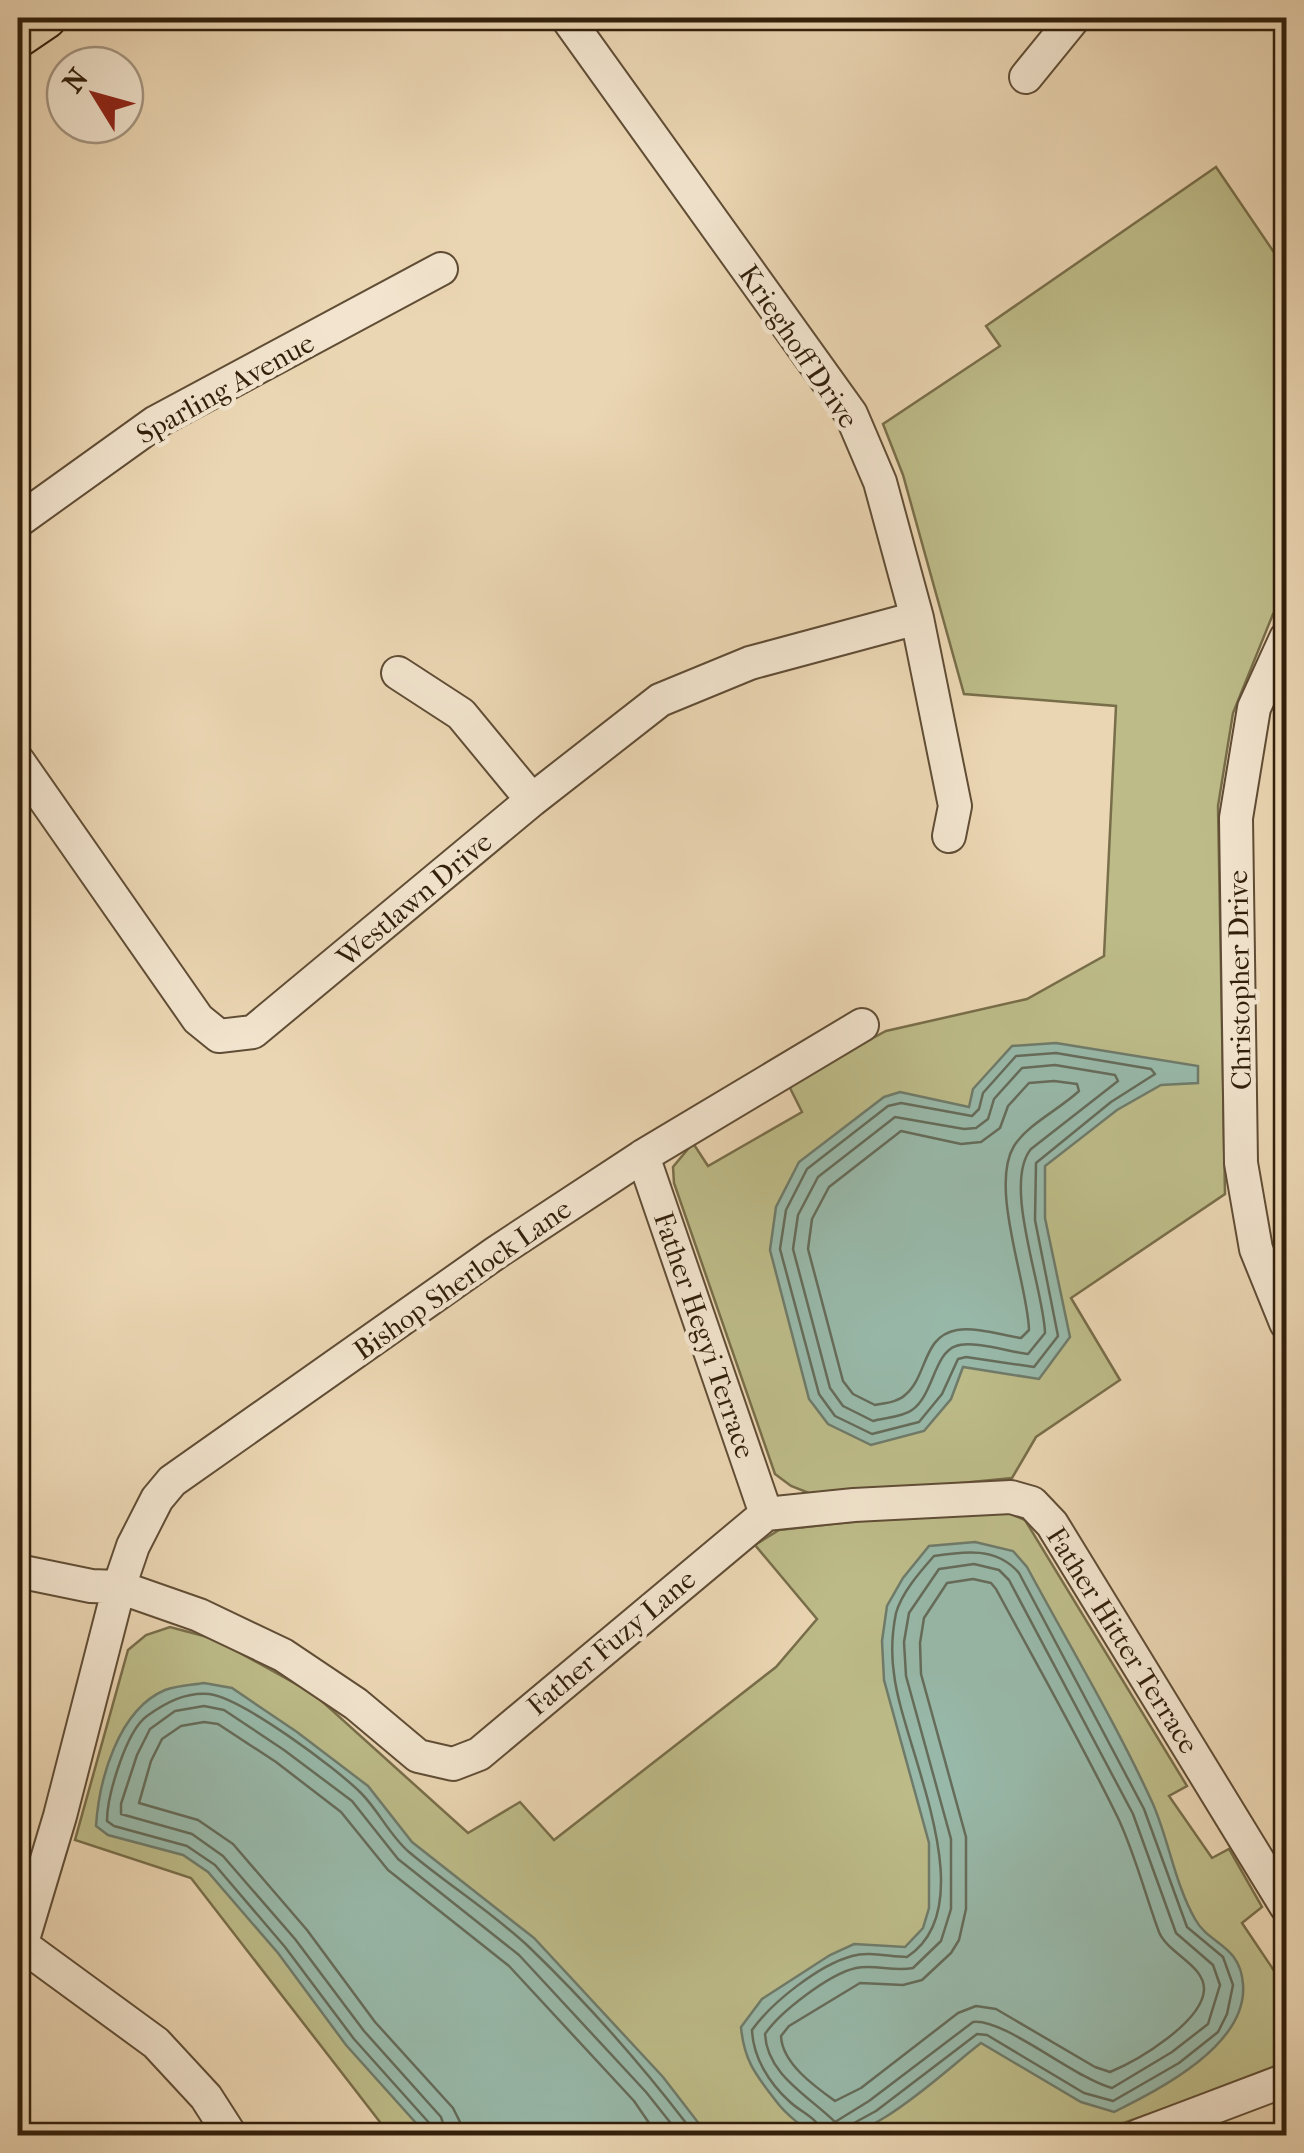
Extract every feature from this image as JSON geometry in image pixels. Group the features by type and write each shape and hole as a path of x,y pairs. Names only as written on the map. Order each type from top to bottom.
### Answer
{"main road":[{"path":"18,37 46,18"}],"street":[{"name":"Krieghoff Drive","path":"567,18 851,414 880,482 917,618 955,806 949,836"},
{"path":"1026,78 1074,18"},
{"name":"Sparling Avenue","path":"18,521 156,422 440,269"},
{"name":"Westlawn Drive","path":"18,760 198,1020 219,1036 253,1032 532,800 660,700 750,663 917,618"},
{"name":"Christopher Drive","path":"1286,638 1254,708 1236,818 1236,886 1242,1163 1256,1249 1286,1323"},
{"path":"398,673 461,714 532,800"},
{"name":"Bishop Sherlock Lane","path":"20,1950 132,1546 172,1481 498,1252 643,1156 862,1025"},
{"name":"Father Hegyi Terrace","path":"643,1156 766,1514"},
{"name":"Father Hitter Terrace","path":"766,1514 1011,1497 1032,1503 1052,1524 1286,1906"},
{"name":"Father Fuzy Lane","path":"119,1587 199,1615 283,1655 356,1704 418,1756 454,1764 479,1754 766,1514"},
{"path":"18,1571 92,1586 119,1587"},
{"path":"20,1950 156,2043 206,2097 231,2136"},
{"path":"1138,2136 1286,2080"}],"shaded area":[{"path":"1216,167 1286,270 1286,595 1273,614 1233,713 1218,806 1225,1194 1071,1298 1120,1380 1036,1437 1012,1478 819,1497 791,1486 775,1474 674,1183 673,1167 693,1143 708,1166 802,1112 788,1084 886,1031 1027,999 1104,956 1116,706 964,694 903,475 883,424 1000,346 986,326"},
{"path":"992,1506 1025,1520 1187,1786 1169,1796 1212,1858 1229,1849 1262,1907 1242,1923 1283,1984 1286,1982 1286,2065 1090,2135 390,2135 191,1878 75,1840 128,1650 146,1635 170,1627 215,1639 314,1694 468,1833 520,1802 554,1840 776,1667 817,1619 755,1545 779,1530"}],"water":[{"path":"1056,1043 1198,1066 1198,1083 1161,1085 1117,1110 1045,1166 1045,1218 1070,1337 1039,1379 963,1367 951,1399 924,1431 871,1445 828,1424 809,1399 770,1250 776,1207 799,1162 884,1097 900,1092 969,1107 973,1089 1012,1046"},
{"path":"975,1542 1013,1551 1027,1567 1139,1774 1195,1919 1230,1953 1241,1971 1241,2006 1217,2045 1198,2062 1114,2112 1081,2102 981,2043 880,2120 837,2137 818,2135 789,2116 763,2083 748,2058 741,2027 762,1999 830,1955 854,1944 905,1947 923,1928 929,1908 929,1843 884,1680 882,1641 887,1606 929,1546"},
{"path":"204,1683 232,1688 368,1786 412,1842 534,1938 663,2077 700,2125 693,2135 425,2133 346,2045 278,1953 208,1872 183,1855 108,1835 96,1826 107,1768 135,1713 165,1690"}]}
